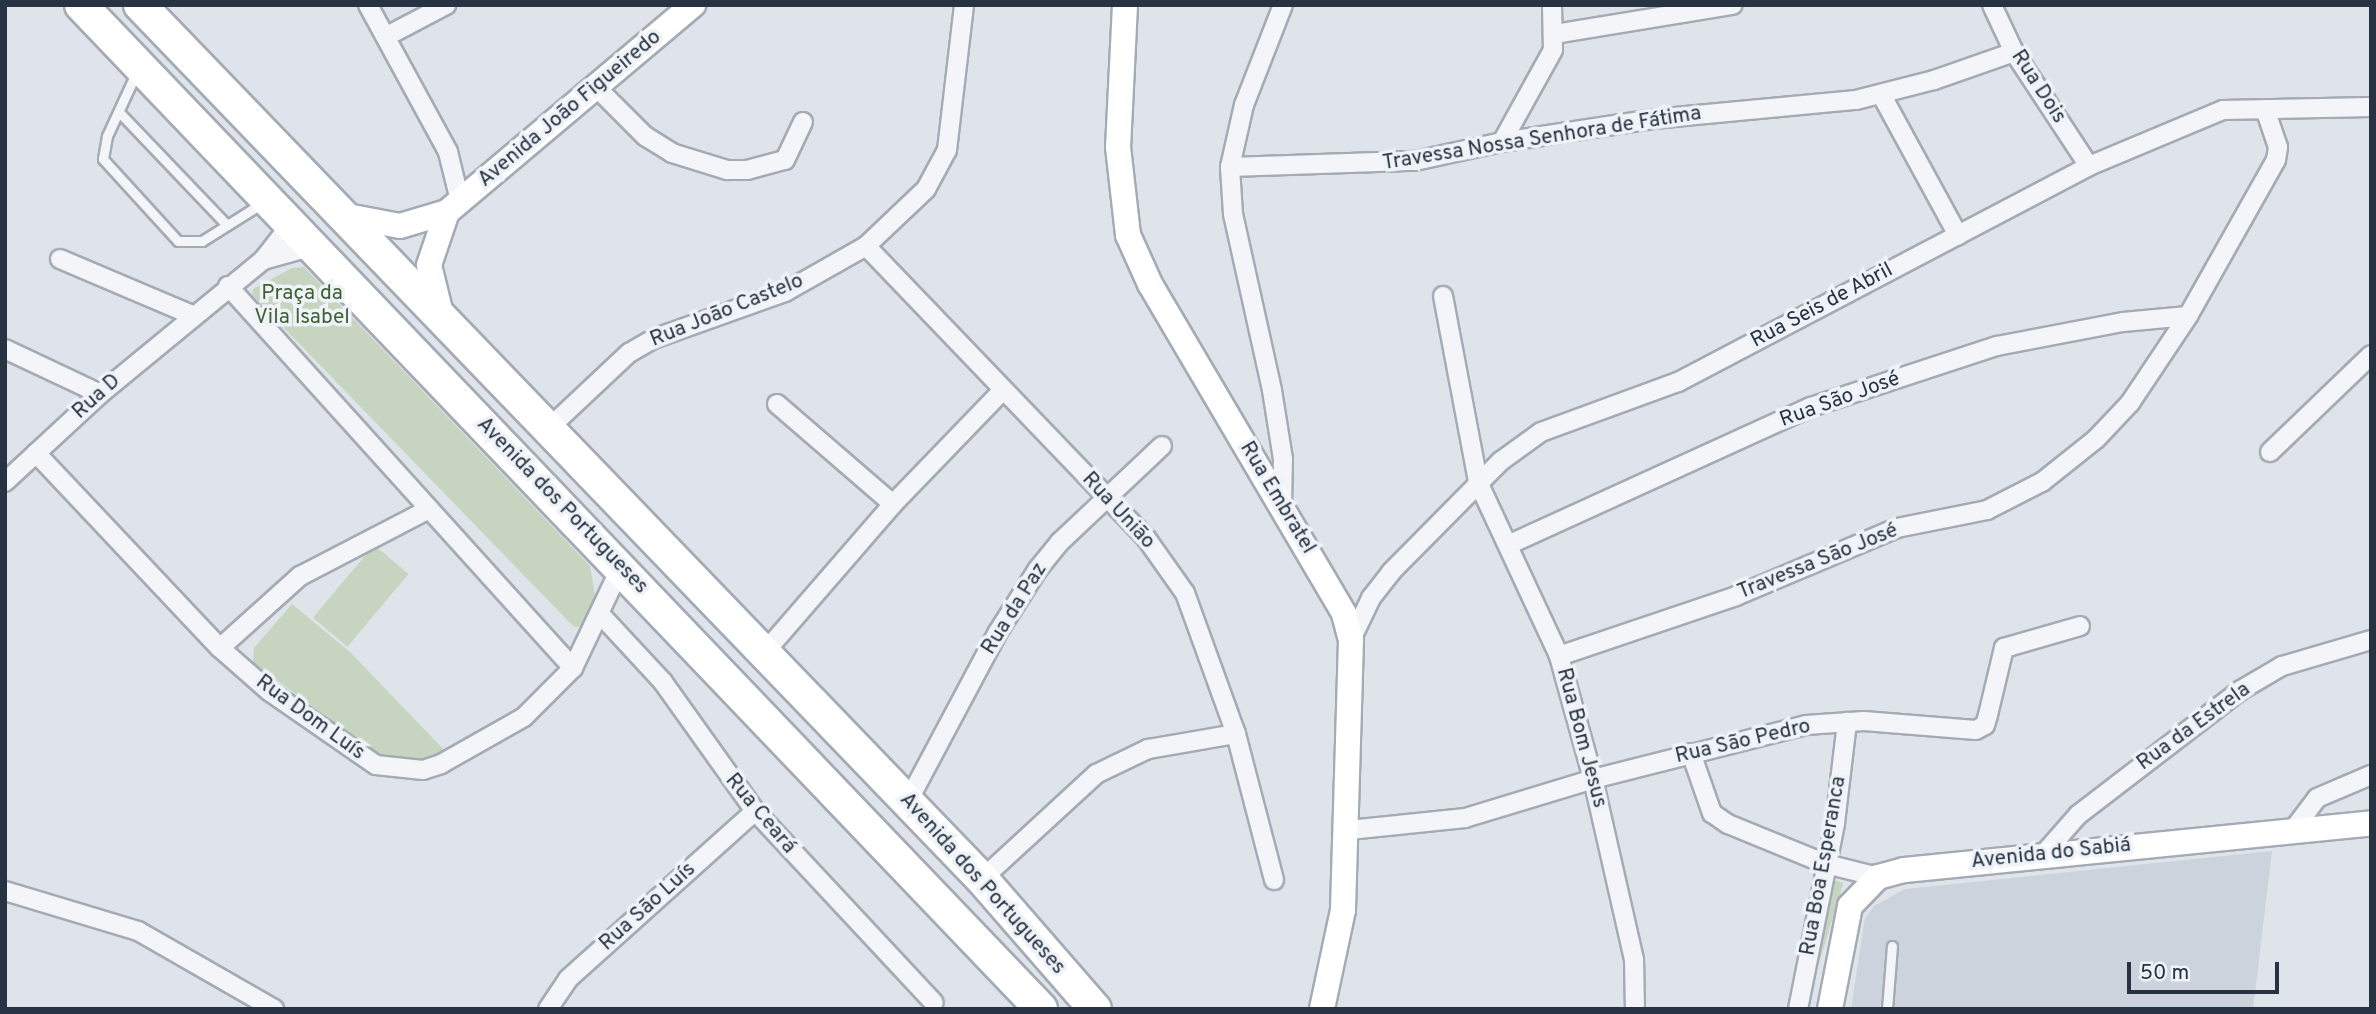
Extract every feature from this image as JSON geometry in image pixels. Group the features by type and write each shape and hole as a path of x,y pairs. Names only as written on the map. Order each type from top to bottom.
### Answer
{"highway":[{"name":"Avenida dos Portugueses","path":"81,5 1041,1009"},
{"name":"Avenida dos Portugueses","path":"140,5 982,879 1095,1009"},
{"path":"686,635 733,664 821,759 838,762 849,741"}],"main road":[{"name":"Avenida João Figueiredo","path":"340,215 400,226 454,206 693,5"},
{"name":"Rua Embratel","path":"1125,5 1118,147 1128,235 1150,284 1200,372 1282,503 1343,614 1351,640 1349,830 1343,910 1322,1009"},
{"path":"443,321 429,265 454,206"},
{"name":"Avenida do Sabiá","path":"1878,877 1904,870 2371,823"},
{"path":"1830,1009 1850,906 1878,877"}],"street":[{"path":"368,5 447,152 454,206"},
{"path":"387,36 446,5"},
{"name":"Rua João Castelo","path":"548,429 629,353 653,339 785,292 866,246 926,189 947,150 964,5"},
{"path":"1282,503 1283,459 1272,390 1233,214 1230,167 1244,105 1283,5"},
{"path":"1502,142 1547,66 1555,34 1552,5"},
{"path":"1555,34 1679,10 1733,5"},
{"name":"Rua Dois","path":"1992,5 2014,52 2089,166"},
{"name":"Travessa Nossa Senhora de Fátima","path":"1230,167 1415,162 1502,142 1654,119 1881,94 2014,52"},
{"path":"597,88 645,136 672,153 727,170 747,170 785,159 796,145 803,122"},
{"path":"1881,94 1958,234"},
{"name":"Rua Seis de Abril","path":"1351,640 1371,598 1391,572 1478,482 1541,432 1678,382 2089,166 2223,110 2371,107"},
{"name":"Travessa São José","path":"1559,656 1736,596 1897,528 1987,510 2042,482 2096,439 2130,403 2188,316 2276,160 2278,147 2265,109"},
{"name":"Rua D","path":"5,482 191,315 263,260 291,224"},
{"name":"Rua D","path":"263,260 313,246"},
{"name":"Rua União","path":"866,246 1002,391 1146,538 1185,593 1236,734 1274,880"},
{"path":"60,259 191,315"},
{"path":"228,286 573,668"},
{"name":"Rua Bom Jesus","path":"1443,296 1478,482 1510,544 1559,656 1593,779 1634,960 1635,1009"},
{"name":"Rua São José","path":"1510,544 1811,407 1997,346 2123,322 2188,316"},
{"path":"5,349 100,394"},
{"path":"2270,452 2371,355"},
{"path":"764,653 893,504 1002,391"},
{"path":"777,404 893,504"},
{"name":"Rua da Paz","path":"908,802 998,632 1038,569 1162,446"},
{"name":"Rua Dom Luís","path":"36,453 220,648 269,691 376,765 399,769 441,764 524,717 573,668 621,567"},
{"path":"220,648 300,576 429,509"},
{"name":"Rua Ceará","path":"600,614 663,682 755,811 934,1003"},
{"name":"Rua São Pedro","path":"1349,830 1465,818 1593,779 1783,729 1847,722 1976,730 1985,725 2004,648 2080,626"},
{"name":"Rua da Estrela","path":"2043,855 2078,815 2241,690 2282,666 2371,639"},
{"name":"Rua Boa Esperanca","path":"1798,1009 1826,863 1847,722"},
{"path":"982,879 1096,774 1148,749 1236,734"},
{"path":"1691,753 1712,813 1728,824 1826,863 1878,877"},
{"path":"2293,830 2318,798 2371,775"},
{"name":"Rua São Luís","path":"548,1009 568,979 755,811"},
{"path":"5,891 138,931 274,1009"}],"lane":[{"path":"139,66 103,159 116,177 178,241 193,244 268,200"},
{"path":"119,112 227,225"},
{"path":"1887,1009 1892,946"}],"shaded area":[{"path":"2272,851 2253,1009 1851,1009 1865,918 1874,906 1905,889"}],"green space":[{"name":"Praça da Vila Isabel","path":"304,267 590,566 595,595 584,626 574,627 252,295 253,289 292,268"},
{"path":"374,545 408,574 347,647 313,618"},
{"path":"292,604 350,652 448,754 432,763 388,761 253,663 254,648"},
{"path":"1830,879 1843,883 1805,1009 1791,1005"}]}
